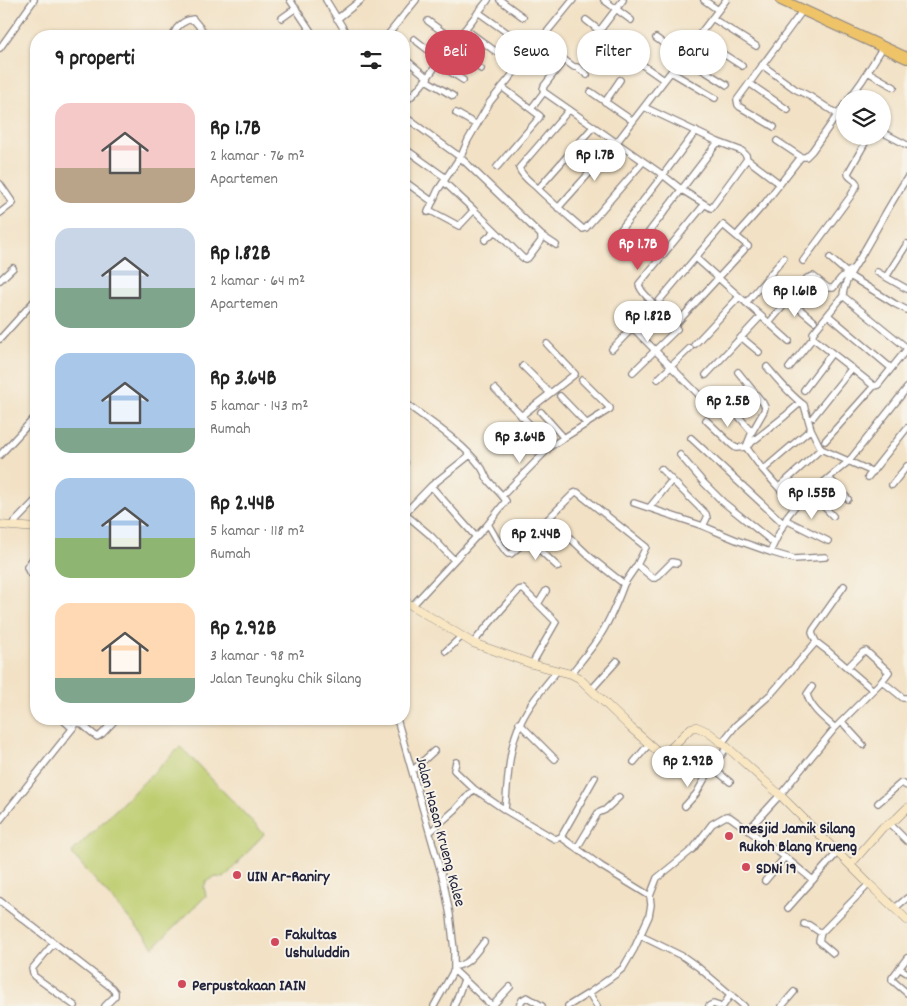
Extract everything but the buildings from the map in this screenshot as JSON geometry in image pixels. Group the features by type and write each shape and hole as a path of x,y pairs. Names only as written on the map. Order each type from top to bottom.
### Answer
{"highway":[{"path":"781,0 907,58"}],"street":[{"path":"0,48 34,0"},
{"path":"290,0 310,30"},
{"path":"326,0 344,30"},
{"path":"337,19 361,0"},
{"path":"392,30 416,0"},
{"path":"488,0 465,29 495,51"},
{"path":"500,0 523,17"},
{"path":"548,30 573,0"},
{"path":"604,0 631,20"},
{"path":"601,30 623,0"},
{"path":"704,0 718,10"},
{"path":"703,30 726,0"},
{"path":"282,18 296,8"},
{"path":"774,127 738,105 736,100 803,10"},
{"path":"478,12 503,30"},
{"path":"712,18 756,46"},
{"path":"175,30 192,19 202,30"},
{"path":"586,20 599,30"},
{"path":"428,21 440,30"},
{"path":"414,38 425,49"},
{"path":"656,38 660,41"},
{"path":"855,90 884,47"},
{"path":"727,56 742,66"},
{"path":"410,63 427,79 453,96"},
{"path":"762,65 795,89 836,110"},
{"path":"650,70 664,80"},
{"path":"868,72 894,87"},
{"path":"410,98 430,75"},
{"path":"456,75 463,80"},
{"path":"474,210 459,226 429,211 438,190 460,157 490,102 511,75"},
{"path":"531,109 544,92 544,86 552,75"},
{"path":"558,208 617,142 668,75"},
{"path":"676,75 715,98"},
{"path":"711,75 727,85"},
{"path":"605,102 620,80"},
{"path":"749,83 788,110"},
{"path":"497,167 540,116 502,87"},
{"path":"544,92 617,142 682,190 711,208 747,160"},
{"path":"590,92 633,121"},
{"path":"644,107 745,153 747,160 780,184"},
{"path":"568,110 520,168 521,173 583,229 586,228 643,162"},
{"path":"456,113 477,125"},
{"path":"777,141 800,157 806,157 812,152 836,119"},
{"path":"410,120 460,157 541,235 556,245"},
{"path":"538,189 593,127"},
{"path":"611,242 696,131"},
{"path":"891,137 907,145"},
{"path":"632,254 718,142"},
{"path":"803,261 857,185 857,182 849,176 848,172 864,145"},
{"path":"410,153 445,180 525,261 541,241 541,235"},
{"path":"736,236 800,157"},
{"path":"769,323 810,276 813,276 830,289 833,288 840,278 848,274 861,257 907,178"},
{"path":"0,184 13,202 0,213"},
{"path":"410,185 434,202"},
{"path":"612,349 654,306 640,289 640,284 704,204"},
{"path":"633,372 656,351 746,248 723,225 659,301"},
{"path":"486,240 495,231"},
{"path":"886,277 907,244"},
{"path":"696,258 789,341"},
{"path":"746,303 784,258"},
{"path":"830,258 848,274 907,310"},
{"path":"0,280 14,268"},
{"path":"877,272 907,289"},
{"path":"790,368 812,338 813,333 843,296 848,274"},
{"path":"825,442 874,386 878,385 907,348 843,296"},
{"path":"658,378 739,297"},
{"path":"789,300 814,321"},
{"path":"0,339 30,306"},
{"path":"828,315 891,368"},
{"path":"706,375 761,316"},
{"path":"633,328 701,397"},
{"path":"741,337 759,352"},
{"path":"812,338 874,386"},
{"path":"521,416 575,374 547,344"},
{"path":"804,390 832,353"},
{"path":"523,366 550,393"},
{"path":"767,367 805,407 811,429 821,450 873,472"},
{"path":"813,417 852,368"},
{"path":"738,372 765,407 746,447"},
{"path":"503,495 551,446 609,410 610,408 582,380"},
{"path":"770,552 795,506 849,461 907,388"},
{"path":"495,389 551,446"},
{"path":"560,396 587,424"},
{"path":"723,398 752,432"},
{"path":"706,420 732,445 740,448 746,447 800,402"},
{"path":"410,407 470,455 481,467 490,482 503,495 506,502 476,538 412,606 473,643 579,678 678,771"},
{"path":"542,412 564,438"},
{"path":"0,455 30,422"},
{"path":"868,478 907,428"},
{"path":"763,470 811,429"},
{"path":"692,438 785,522 828,541"},
{"path":"746,447 763,470 795,506"},
{"path":"779,487 821,450"},
{"path":"410,507 431,486 470,455"},
{"path":"680,455 723,502 774,543"},
{"path":"892,485 907,466"},
{"path":"661,469 706,514 703,526"},
{"path":"829,478 848,499"},
{"path":"649,508 672,480"},
{"path":"431,486 476,538"},
{"path":"488,524 508,554 513,553 577,492 646,547 624,584 618,602 603,632 571,674"},
{"path":"811,493 833,516"},
{"path":"634,503 794,559 824,557"},
{"path":"11,526 30,506"},
{"path":"410,518 430,535 454,560"},
{"path":"550,518 590,557 624,584"},
{"path":"0,525 30,528"},
{"path":"528,539 558,567"},
{"path":"637,565 655,579 671,562 677,563"},
{"path":"844,586 812,633 816,642 873,690"},
{"path":"473,643 501,609 521,589 524,590 556,624 532,664"},
{"path":"538,604 546,591"},
{"path":"446,651 462,636"},
{"path":"686,806 713,768 736,725 771,694 816,642"},
{"path":"748,830 780,795 835,728 888,673 866,650 847,668"},
{"path":"591,690 617,661"},
{"path":"505,810 509,763 520,723 532,703 557,671"},
{"path":"882,681 903,698 907,698"},
{"path":"812,687 807,694 808,698 835,728"},
{"path":"842,722 863,745"},
{"path":"520,723 555,759"},
{"path":"69,725 72,728"},
{"path":"0,820 75,725"},
{"path":"84,725 97,737 110,725"},
{"name":"Jalan Hasan Krueng Kalee","path":"399,725 444,883 450,915 454,968"},
{"path":"663,756 689,729 695,726 708,732 780,795 907,920"},
{"path":"634,762 649,744"},
{"path":"412,771 434,751"},
{"path":"456,762 454,770 474,789 505,810 555,839 561,836 595,777"},
{"path":"713,768 730,782"},
{"path":"878,803 901,783 907,786"},
{"path":"430,832 455,810 474,789"},
{"path":"577,848 598,813 605,810 620,796"},
{"path":"850,865 878,831 896,819 907,808"},
{"path":"568,1006 623,968 641,936 650,911 650,896 657,878 693,849 712,824 722,817 730,817 813,880"},
{"path":"888,823 907,841"},
{"path":"561,836 601,866 650,896"},
{"path":"788,908 837,852"},
{"path":"765,881 786,858"},
{"path":"834,953 819,941 821,933 869,884"},
{"path":"895,908 907,898"},
{"path":"0,901 115,992 115,996 105,1006"},
{"path":"804,924 821,933"},
{"path":"641,936 684,957 744,1006"},
{"path":"434,1006 454,968 466,963 484,942"},
{"path":"54,943 32,969 33,973 34,976 75,1006"},
{"path":"907,958 892,978 907,993"},
{"path":"454,968 464,980 492,1005 510,987"},
{"path":"899,968 907,973"},
{"path":"454,1006 464,980"},
{"path":"782,1006 794,992"},
{"path":"589,993 597,1006"},
{"path":"723,1006 731,994"},
{"path":"519,1006 522,1000 527,997 542,1006"},
{"path":"709,1006 713,1004 718,1006"}],"green space":[{"path":"181,747 264,834 224,878 216,877 207,881 204,887 206,896 154,947 72,852"}],"place":[{"name":"mesjid Jamik Silang Rukoh Blang Krueng","path":"729,836"},
{"name":"SDNi 19","path":"746,867"},
{"name":"UIN Ar-Raniry","path":"237,875"},
{"name":"Fakultas Ushuluddin","path":"275,942"},
{"name":"Perpustakaan IAIN","path":"182,984"}]}
